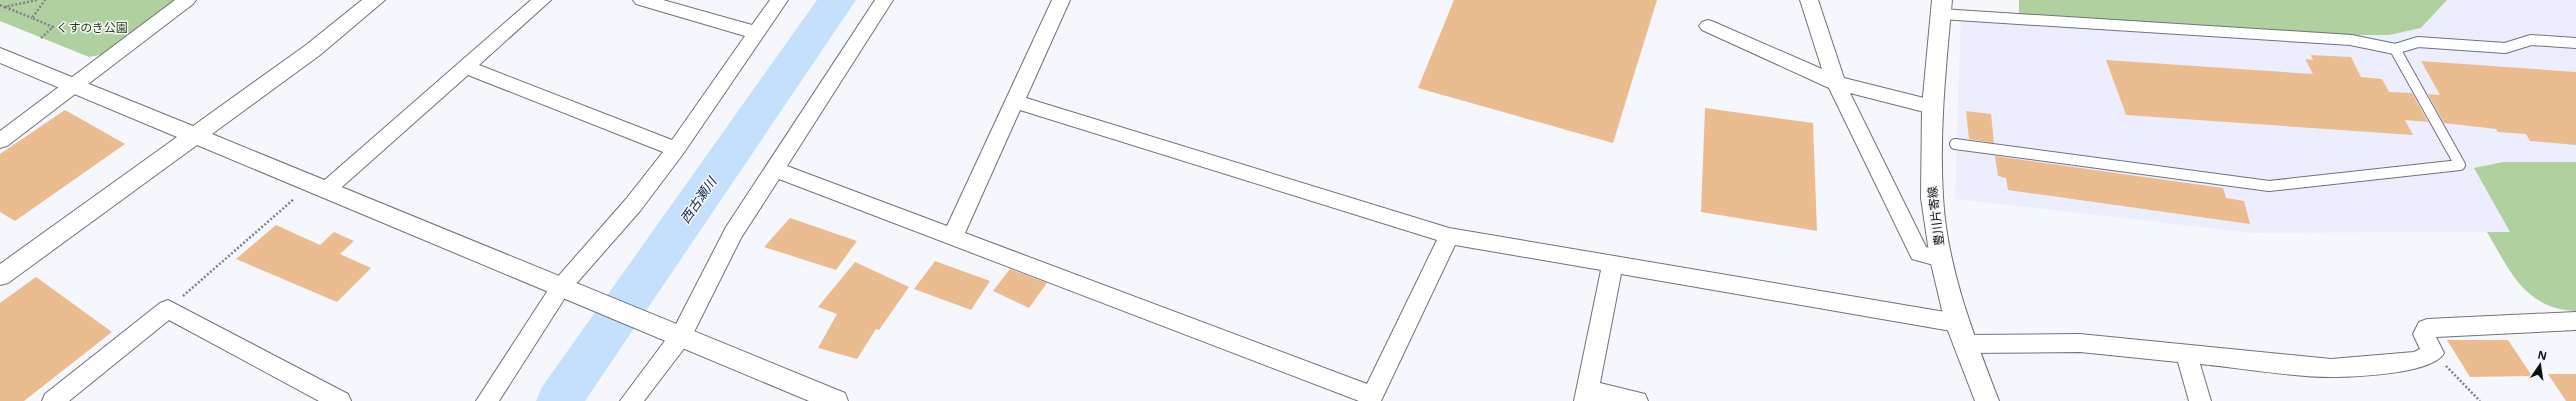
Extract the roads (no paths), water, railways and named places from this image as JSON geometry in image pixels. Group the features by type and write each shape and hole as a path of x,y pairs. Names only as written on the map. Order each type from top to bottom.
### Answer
{"street":[{"path":"0,141 187,0"},
{"path":"0,276 313,50 375,0"},
{"path":"320,186 465,67 542,0"},
{"path":"642,0 756,33"},
{"path":"487,401 561,288 633,205 676,149 779,0"},
{"path":"630,401 681,336 733,233 884,0"},
{"path":"953,236 1016,102 1061,0"},
{"path":"1809,0 1836,82 1919,253 1941,259"},
{"name":"豊川片寄線","path":"1941,7 1932,107 1932,198 1941,259 1957,323 1987,401"},
{"path":"1708,26 1836,82 1932,107"},
{"path":"0,55 75,85 194,137 320,186 561,288 681,336 836,401"},
{"path":"465,67 676,149"},
{"path":"1016,102 1449,236 1957,323"},
{"path":"774,169 953,236 1371,398 1449,236"},
{"path":"1613,264 1586,396 1637,401"},
{"path":"52,401 168,309 340,401"},
{"path":"1964,344 2080,343 2331,368 2417,361 2433,353 2424,334 2427,328 2576,321"},
{"path":"2186,354 2200,401"}],"lane":[{"path":"1941,7 2351,40 2395,49 2418,42 2506,48 2530,40 2576,43"},
{"path":"1955,144 2269,186 2460,165 2395,49"}],"waterway":[{"name":"西古瀬川","path":"559,401 837,0"}],"park label":[{"name":"くすのき公園","path":"92,28"}]}
